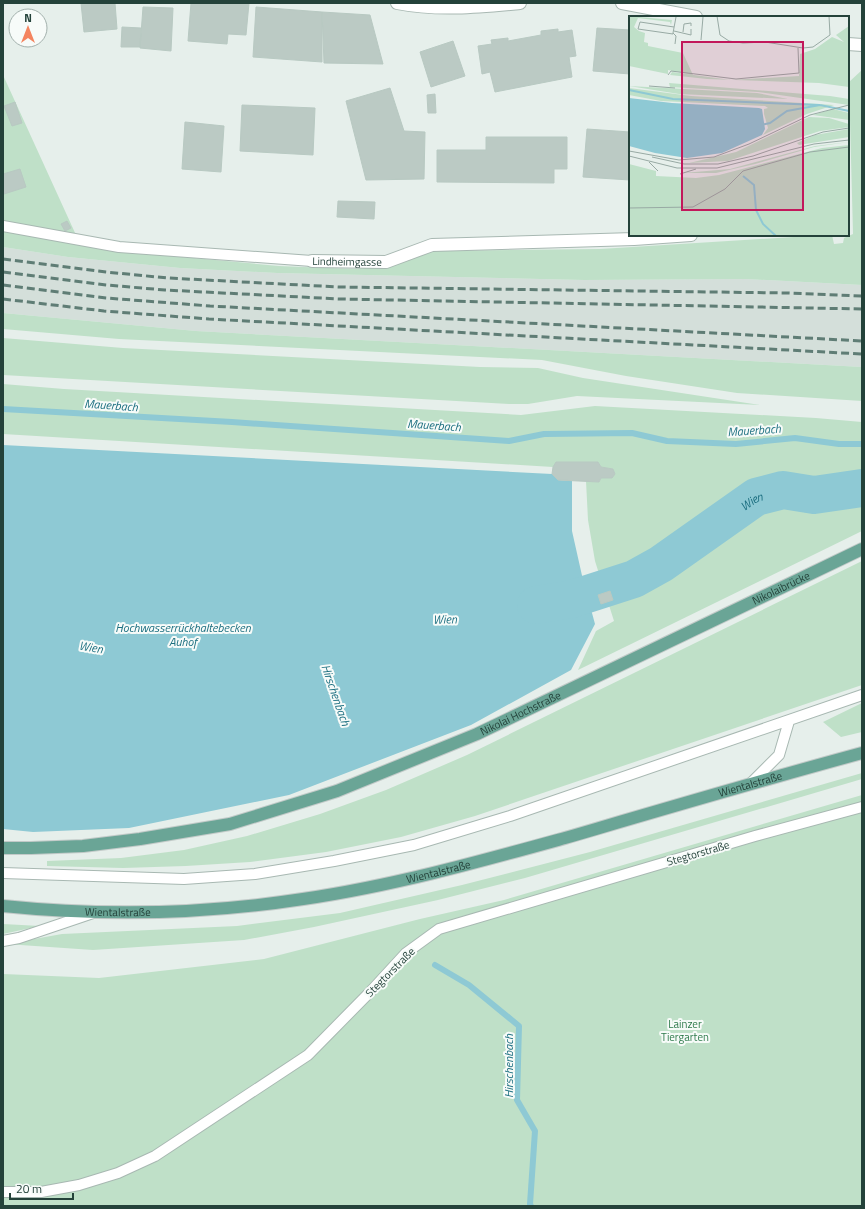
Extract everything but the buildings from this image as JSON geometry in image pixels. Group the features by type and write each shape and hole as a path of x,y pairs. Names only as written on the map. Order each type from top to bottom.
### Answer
{"main road":[{"name":"Nikolaibrücke","path":"700,627 862,549"},
{"name":"Nikolai Hochstraße","path":"3,848 83,846 140,839 230,824 337,792 477,734 700,627"},
{"name":"Wientalstraße","path":"3,906 98,912 173,911 248,906 302,900 369,888 432,874 862,753"}],"street":[{"path":"397,3 425,7 451,8 520,3"},
{"path":"622,3 691,16"},
{"path":"849,44 862,45"},
{"name":"Lindheimgasse","path":"312,261 386,262 432,245 634,239 677,236"}],"lane":[{"name":"Lindheimgasse","path":"3,226 119,247 312,261"},
{"path":"3,873 184,879 255,874 334,861 414,845 510,816 862,695"},
{"path":"749,785 780,754 789,721"},
{"name":"Stegtorstraße","path":"3,1192 41,1192 79,1185 118,1173 155,1156 308,1055 406,953 439,929 755,836 862,807"},
{"path":"3,941 19,938 98,912"}],"shaded area":[{"path":"3,247 68,257 180,268 277,273 584,280 746,279 862,285 862,367 196,331 3,313"}],"green space":[{"path":"862,70 862,285 746,279 584,280 277,273 180,268 68,257 3,247 3,231 118,251 279,266 354,269 392,266 432,251 600,249 809,236 832,236 834,244 843,243 844,238 853,234 849,82"},
{"path":"3,75 76,235 3,221"},
{"path":"3,313 196,331 862,367 862,401 737,393 626,376 542,360 119,339 3,329"},
{"path":"3,338 123,348 480,367 538,368 583,378 760,405 577,396 528,404 509,404 3,375"},
{"path":"3,384 64,389 521,415 595,406 816,418 862,422 862,531 578,670 596,631 614,621 595,561 588,520 586,481 599,482 601,478 611,478 615,474 613,469 601,467 598,462 557,462 553,467 3,434"},
{"path":"862,561 862,685 475,816 401,837 326,852 250,862 123,868 47,866 47,861 121,858 184,850 247,836 320,814 386,790 467,755"},
{"path":"862,703 862,732 841,737 823,722"},
{"path":"862,773 862,779 525,878 438,900 314,927 244,940 93,950 6,944 62,934 237,926 340,913 462,885 590,852"},
{"name":"Lainzer Tiergarten","path":"862,795 862,1206 3,1206 3,974 99,978 264,959 420,919 504,900"},
{"path":"3,924 40,926 3,934"}],"water":[{"name":"Hochwasserrückhaltebecken Auhof","path":"3,445 552,474 558,480 572,481 572,531 595,624 571,670 471,725 289,795 129,828 33,832 3,829"}],"waterway":[{"name":"Mauerbach","path":"3,409 232,422 509,441 544,434 632,433 667,441 736,444 795,438 839,444 862,444"},
{"name":"Wien","path":"536,605 572,599 634,579 661,564 756,497 783,490 814,495 862,488"},
{"name":"Hirschenbach","path":"435,965 469,985 519,1026 517,1100 535,1131 531,1206"}],"railway":[{"path":"3,259 168,278 339,287 788,293 862,296"},
{"path":"3,272 106,285 165,290 340,299 862,309"},
{"path":"3,285 106,298 210,306 862,341"},
{"path":"3,299 104,311 209,319 862,354"}]}
